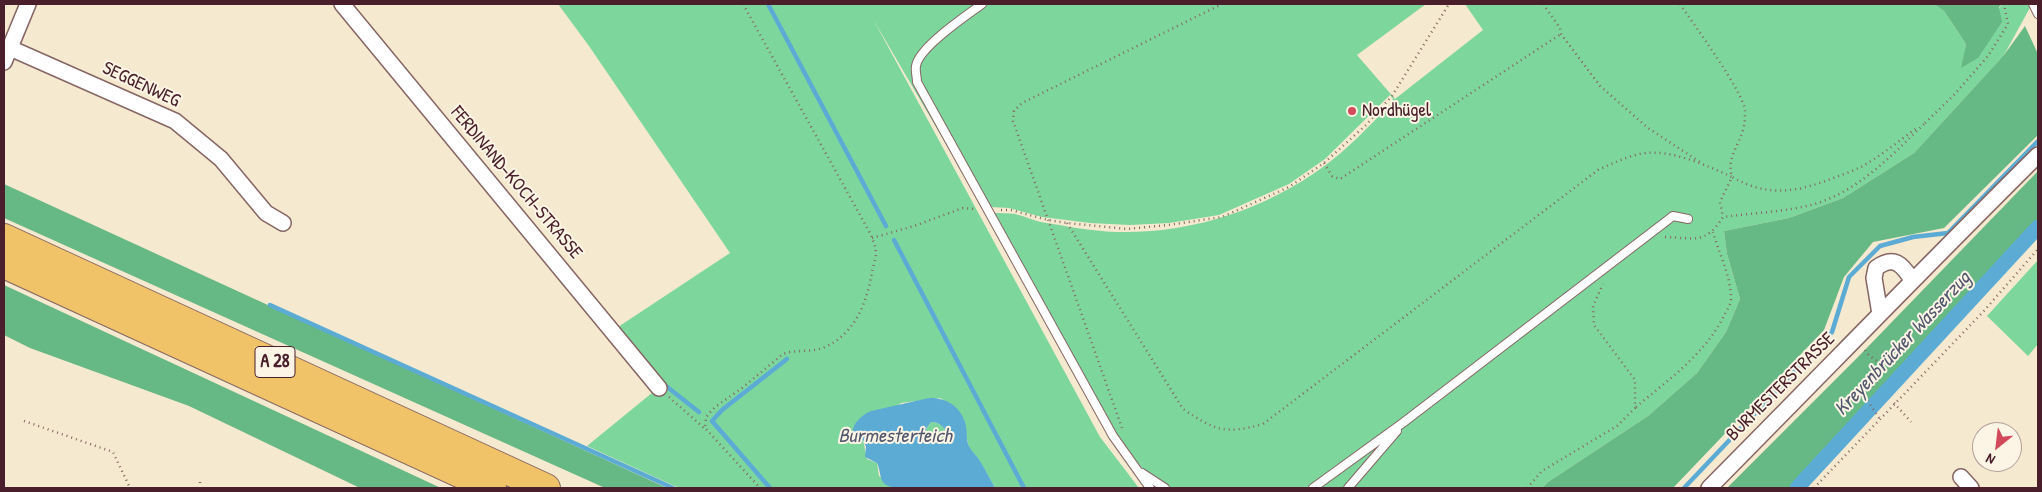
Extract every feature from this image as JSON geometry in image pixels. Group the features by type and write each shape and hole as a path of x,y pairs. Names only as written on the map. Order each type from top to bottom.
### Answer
{"highway":[{"name":"A 28","path":"4,238 546,488"},
{"name":"A 28","path":"4,264 492,488"}],"street":[{"path":"4,62 28,4"},
{"name":"FERDINAND-KOCH-STRASSE","path":"342,4 659,388"},
{"name":"SEGGENWEG","path":"10,48 175,121 221,159 266,213 283,223"},
{"name":"BURMESTERSTRASSE","path":"1709,488 1858,338 1912,280 2038,155"},
{"path":"1880,314 1874,278 1876,268 1884,262 1893,261 1904,267 1912,280"}],"lane":[{"path":"982,4 936,39 921,55 916,66 917,82 1113,436 1150,488"},
{"path":"2033,4 2038,14"},
{"path":"1313,488 1404,422 1673,216 1688,220"},
{"path":"1348,488 1404,422"},
{"path":"1136,470 1165,488"}],"path":[{"path":"705,428 706,417 715,407 742,388 783,354 790,351 824,347 848,329 858,316 869,293 876,253 872,238 743,4"},
{"path":"1124,433 1013,121 1014,111 1022,103 1222,4"},
{"path":"987,210 1011,210 1066,223 1127,229 1222,217 1289,187 1324,163 1366,125 1392,96 1448,4"},
{"path":"1543,4 1560,28 1561,34 1600,86 1648,128 1703,164"},
{"path":"1661,237 1701,238 1713,232 1723,217 1720,202 1732,177 1730,170 1732,153 1744,127 1745,108 1737,90 1680,4"},
{"path":"1723,217 1811,205 1843,191 1882,164 1953,96 1988,56 2008,24 2006,5"},
{"path":"1324,163 1332,176 1340,179 1561,34"},
{"path":"1066,223 1183,409 1202,422 1221,430 1241,430 1263,424 1598,170 1627,157 1648,153 1675,156 1703,164 1755,188 1780,192 1809,188 1861,167 1925,123"},
{"path":"872,238 914,226 963,208"},
{"path":"1527,488 1542,471 1617,426 1691,360 1708,342 1731,302 1730,281 1718,252 1713,232"},
{"path":"1814,488 1879,418 1983,312 2038,249"},
{"path":"1610,278 1602,284 1593,306 1594,325 1635,380 1636,408"},
{"path":"1858,338 1866,354 1880,364 1881,372 1879,379 1864,395 1879,418"},
{"path":"659,388 705,428 760,488"},
{"path":"1894,403 1911,422"},
{"path":"24,420 113,452 130,488"},
{"path":"200,478 200,488"}],"green space":[{"path":"558,4 1426,4 1357,55 1395,99 1483,30 1465,4 1934,4 1944,11 1966,44 1962,67 2002,4 2032,4 2004,55 1914,153 1843,198 1789,218 1724,231 1727,254 1740,299 1726,332 1697,373 1648,416 1548,482 1542,488 1158,488 1115,434 873,19 1100,437 1139,488 995,488 979,460 969,448 962,417 953,406 940,398 901,403 856,439 863,440 867,459 877,463 879,476 895,488 679,488 587,446 658,388 612,331 730,253 589,46","holes":["1390,95 1393,99 1390,105 1350,145 1323,167 1300,182 1276,196 1251,207 1198,224 1144,232 1116,232 1041,222 1015,214 992,213 990,207 1009,208 1042,217 1090,223 1130,225 1169,223 1219,215 1289,184 1325,159"]},
{"path":"1934,4 2002,4 1999,7 2002,22 1978,58 1961,68 1966,44 1944,11"},
{"path":"2025,26 2038,54 2038,135 1944,228 1873,242 1844,277 1824,330 1673,488 1542,488 1548,482 1648,416 1697,373 1726,332 1740,299 1727,254 1724,231 1789,218 1843,198 1914,153 2004,55"},
{"path":"2038,171 2038,220 1942,321 1789,488 1727,488 1858,357"},
{"path":"4,184 667,488 605,488 4,218"},
{"path":"2038,260 2038,344 2028,356 1987,316"},
{"path":"4,285 441,488 360,488 189,406 30,348 4,335"},
{"path":"931,422 940,424 946,430 949,435 947,443 940,444 928,437 926,429"}],"water":[{"name":"Burmesterteich","path":"929,398 941,399 956,407 963,416 966,425 968,445 980,461 995,488 895,488 885,484 877,463 865,457 866,447 863,440 854,439 853,434 856,422 871,411","holes":["931,422 942,426 949,436 947,443 940,444 928,437 926,429"]}],"waterway":[{"path":"768,4 886,226"},
{"path":"1684,488 1832,332 1849,277 1880,246 1913,237 1948,233 2038,141"},
{"name":"Kreyenbrücker Wasserzug","path":"1797,488 2038,227"},
{"path":"894,240 1024,488"},
{"path":"270,305 673,488"},
{"path":"770,488 712,421 722,410 787,359"},
{"path":"666,386 699,412"}],"place":[{"name":"Nordhügel","path":"1352,111"}]}
